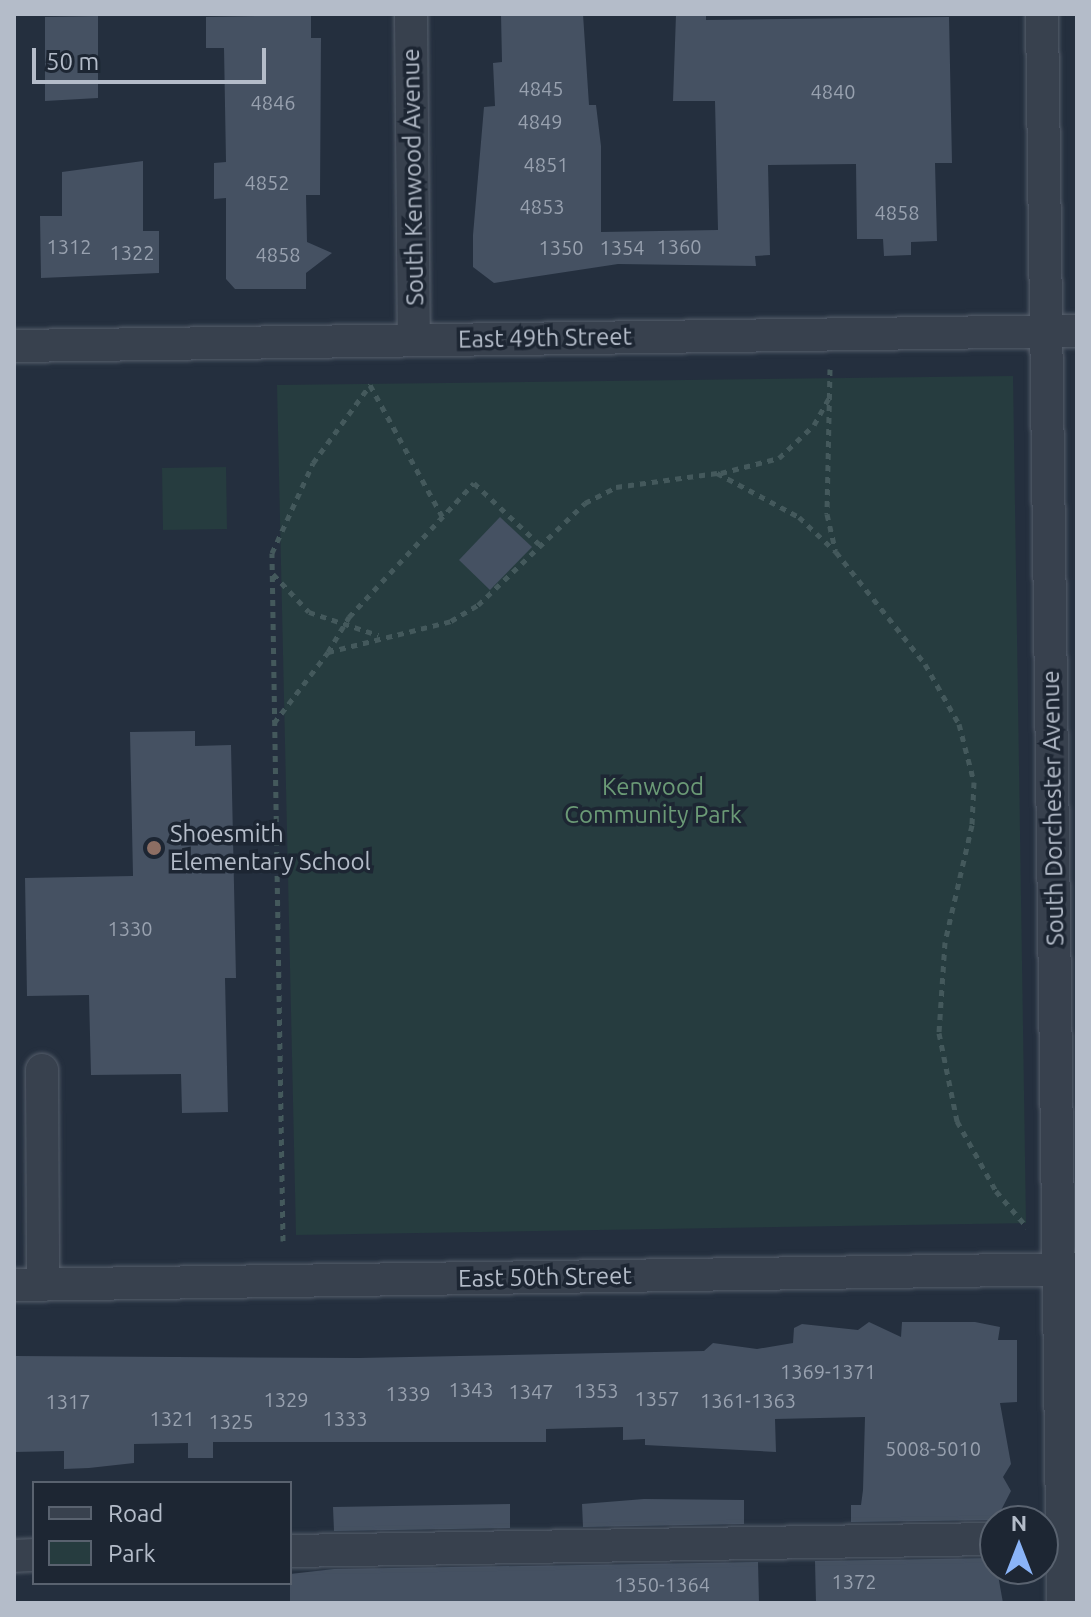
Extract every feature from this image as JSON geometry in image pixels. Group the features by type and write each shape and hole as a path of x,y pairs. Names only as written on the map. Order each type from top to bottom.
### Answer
{"street":[{"name":"South Kenwood Avenue","path":"411,14 414,340"},
{"name":"South Dorchester Avenue","path":"1042,14 1062,331 1068,1269 1054,1505"},
{"name":"East 49th Street","path":"14,346 1062,331"},
{"path":"28,1285 42,1070"},
{"name":"East 50th Street","path":"28,1285 1068,1269"},
{"path":"292,1551 979,1539"},
{"name":"South Dorchester Avenue","path":"1059,1579 1063,1603"}],"path":[{"path":"830,369 827,514 836,552"},
{"path":"283,1241 272,553 313,463 370,385 443,518"},
{"path":"328,652 381,635 451,621 585,503 616,487 717,473 779,458 814,425 830,395"},
{"path":"717,473 766,496 836,552 925,664 959,724 974,782 972,825 945,942 939,1033 957,1121 996,1191 1027,1227"},
{"path":"274,723 328,652 343,626 474,483 539,544"},
{"path":"272,573 309,612 343,626 381,635"}],"green space":[{"name":"Kenwood Community Park","path":"1013,376 1026,1223 296,1235 277,385"},
{"path":"226,467 227,529 163,530 162,468"}],"building":[{"path":"501,14 583,14 589,105 596,105 601,146 601,232 718,230 715,101 673,101 676,14 706,14 706,20 949,17 952,163 935,163 937,241 911,242 911,255 884,256 883,239 857,239 856,164 768,165 770,255 755,256 756,266 618,264 494,283 473,267 473,235 484,107 495,106 493,63 502,62"},
{"path":"311,15 311,38 321,38 320,195 306,195 307,242 332,253 306,273 306,289 235,289 226,279 226,198 214,199 214,163 226,162 224,48 206,48 206,17"},
{"path":"98,16 98,98 45,101 45,17"},
{"path":"143,161 143,231 159,231 159,273 41,278 40,216 62,216 62,172"},
{"path":"500,517 532,547 490,590 459,560"},
{"path":"195,731 195,746 231,745 236,978 225,978 228,1112 182,1113 181,1074 91,1075 89,995 27,996 25,878 133,876 130,732"},
{"path":"869,1322 901,1337 902,1322 975,1322 1000,1327 998,1340 1017,1340 1017,1402 1000,1403 1011,1464 1003,1477 1011,1491 1004,1505 979,1505 979,1520 851,1522 851,1505 861,1505 863,1490 865,1417 775,1419 776,1452 645,1445 645,1439 623,1440 623,1427 546,1429 546,1442 213,1442 213,1458 188,1458 188,1443 134,1444 134,1463 89,1468 64,1469 64,1451 14,1452 14,1356 359,1358 704,1351 713,1343 757,1349 793,1343 794,1328 802,1324 858,1330"},
{"path":"644,1499 744,1500 744,1524 583,1527 582,1504"},
{"path":"510,1504 510,1528 334,1531 333,1507"},
{"path":"979,1558 979,1585 1000,1585 1003,1603 816,1603 815,1561"},
{"path":"758,1562 759,1603 290,1603 292,1574 334,1569"}],"place":[{"name":"Shoesmith Elementary School","path":"154,848"}]}
